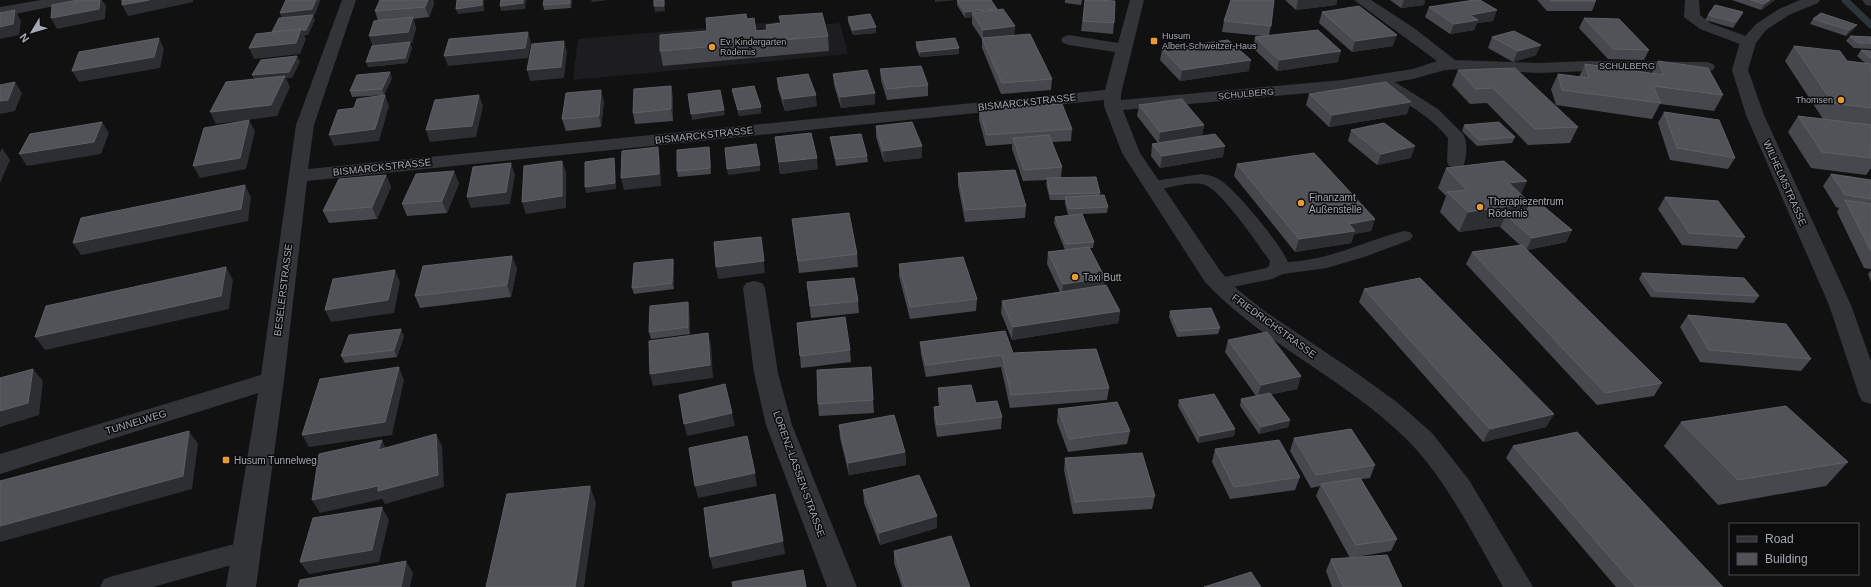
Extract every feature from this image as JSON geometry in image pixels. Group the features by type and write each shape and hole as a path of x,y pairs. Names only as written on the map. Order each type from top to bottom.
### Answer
{"street":[{"path":"0,12 65,0"},
{"name":"BESELERSTRASSE","path":"241,587 272,380 297,176 305,125 349,0"},
{"path":"1112,100 1123,49 1137,0"},
{"path":"1361,0 1408,31 1452,65"},
{"path":"1692,0 1692,16 1705,26 1748,42"},
{"name":"WILHELMSTRASSE","path":"1813,0 1784,12 1761,27 1748,42 1740,70 1755,115 1840,305 1871,395"},
{"path":"1069,40 1123,49"},
{"name":"SCHULBERG","path":"1112,100 1380,80 1433,69 1442,65 1538,68 1588,66 1707,66"},
{"path":"1380,80 1428,108 1444,122 1458,138 1456,162"},
{"name":"BISMARCKSTRASSE","path":"297,176 1112,100"},
{"name":"FRIEDRICHSTRASSE","path":"1112,100 1131,153 1218,284 1255,315 1349,380 1389,410 1423,440 1460,488 1518,587"},
{"name":"LORENZ-LASSEN-STRASSE","path":"754,288 766,373 779,425 842,587"},
{"name":"TUNNELWEG","path":"0,464 272,380"}],"lane":[{"path":"1153,186 1201,179 1209,180 1227,194 1279,261 1278,268"},
{"path":"1218,284 1272,273 1278,268 1303,268 1345,258 1404,236"},
{"path":"113,587 246,551"}],"shaded area":[{"name":"Ev. Kindergarten Rödemis","path":"787,21 789,28 840,23 848,54 573,80 578,39"}],"building":[{"path":"77,0 100,0 99,9 51,18 52,5"},
{"path":"122,0 149,0 122,5"},
{"path":"286,0 316,0 312,9 280,13"},
{"path":"380,0 428,0 425,7 375,11"},
{"path":"457,0 482,0 482,5 456,9"},
{"path":"501,0 523,0 523,3 500,6"},
{"path":"544,0 570,0 570,3 543,5"},
{"path":"654,0 664,0 664,6 654,6"},
{"path":"957,0 991,0 997,9 965,12"},
{"path":"1085,0 1115,1 1114,23 1083,21"},
{"path":"1231,0 1274,0 1271,26 1224,21"},
{"path":"1480,0 1497,10 1470,15 1478,20 1454,24 1429,7"},
{"path":"1595,0 1596,1 1551,1"},
{"path":"1751,0 1770,0 1764,4"},
{"path":"1715,5 1743,12 1736,22 1708,15"},
{"path":"1359,6 1397,35 1355,41 1322,12"},
{"path":"1003,9 1015,26 983,30 972,13"},
{"path":"15,10 13,24 0,27 0,13"},
{"path":"822,13 828,36 660,51 660,35 707,31 706,18 746,14 747,19 754,18 756,31 767,30 766,25 781,23 779,16"},
{"path":"1821,13 1857,25 1849,30 1813,19"},
{"path":"870,14 876,27 853,30 848,17"},
{"path":"313,15 306,30 301,29 272,32 279,18"},
{"path":"413,17 408,32 369,36 374,21"},
{"path":"1584,18 1619,19 1649,50 1613,49"},
{"path":"301,29 296,43 249,48 256,34"},
{"path":"1318,30 1341,51 1279,60 1255,37"},
{"path":"1514,31 1541,45 1518,51 1492,37"},
{"path":"528,32 525,48 444,56 449,39"},
{"path":"1030,34 1052,79 1002,83 982,38"},
{"path":"1850,36 1871,37 1871,43 1858,43"},
{"path":"159,38 154,57 72,71 79,52"},
{"path":"955,38 959,48 920,52 916,42"},
{"path":"1228,40 1251,60 1182,70 1162,49"},
{"path":"564,41 561,67 527,70 532,44"},
{"path":"410,42 405,58 366,62 372,46"},
{"path":"1794,46 1840,51 1847,61 1871,64 1871,108 1833,103"},
{"path":"1861,50 1871,51 1871,58 1869,57"},
{"path":"297,56 289,72 252,75 261,60"},
{"path":"1658,61 1708,68 1723,95 1653,86 1661,103 1562,90 1558,74 1589,78 1585,64 1664,75"},
{"path":"921,66 928,85 887,89 880,69"},
{"path":"1515,68 1578,127 1535,129 1493,88 1476,89 1458,70"},
{"path":"867,70 875,93 840,97 833,74"},
{"path":"390,72 382,89 350,91 357,75"},
{"path":"808,74 816,95 783,99 777,78"},
{"path":"285,76 271,105 210,112 226,82"},
{"path":"15,82 8,100 0,101 0,85"},
{"path":"1386,82 1411,102 1332,115 1309,94"},
{"path":"671,86 671,109 633,113 634,89"},
{"path":"754,86 761,107 738,110 732,89"},
{"path":"601,90 599,116 562,119 566,93"},
{"path":"720,90 724,110 691,114 688,94"},
{"path":"385,95 375,129 329,135 338,110 354,108 357,99"},
{"path":"479,95 472,126 426,130 435,100"},
{"path":"1182,99 1204,125 1160,132 1139,105"},
{"path":"1062,104 1072,129 987,135 979,109"},
{"path":"1664,112 1719,120 1735,158 1677,148"},
{"path":"1798,116 1871,125 1871,149 1869,149 1871,151 1871,158 1822,152"},
{"path":"249,120 240,158 193,166 204,128"},
{"path":"102,122 94,142 19,154 30,134"},
{"path":"912,122 922,146 883,151 876,126"},
{"path":"1499,122 1515,137 1479,140 1464,125"},
{"path":"1384,123 1415,146 1381,154 1351,130"},
{"path":"811,133 817,158 779,162 775,137"},
{"path":"861,134 867,156 836,159 830,137"},
{"path":"1215,134 1225,146 1162,156 1152,144"},
{"path":"1049,135 1062,167 1024,170 1013,138"},
{"path":"756,144 760,165 727,169 725,148"},
{"path":"658,147 659,174 621,178 622,151"},
{"path":"709,147 710,168 677,171 677,150"},
{"name":"Finanzamt Außenstelle","path":"1314,153 1375,219 1349,224 1355,231 1299,239 1237,164"},
{"path":"614,158 615,183 585,187 585,162"},
{"path":"562,161 562,196 522,202 524,166"},
{"path":"1504,161 1527,181 1509,183 1530,203 1468,212 1447,192 1467,190 1446,168"},
{"path":"511,163 506,192 467,197 473,167"},
{"path":"1015,170 1026,206 965,210 958,173"},
{"path":"454,171 442,201 402,204 416,174"},
{"path":"1831,174 1871,180 1871,199 1845,195"},
{"path":"386,175 372,207 323,211 339,179"},
{"path":"1096,177 1100,193 1050,194 1047,178"},
{"path":"245,185 241,209 73,243 81,218"},
{"path":"1104,195 1108,207 1069,209 1065,197"},
{"path":"1665,197 1718,201 1745,237 1689,233"},
{"path":"1536,200 1572,230 1532,238 1506,215 1527,211 1530,203 1528,201"},
{"path":"1845,200 1871,204 1871,251"},
{"path":"849,213 857,254 798,261 792,219"},
{"path":"1082,214 1094,242 1066,244 1055,217"},
{"path":"761,237 764,261 716,267 714,242"},
{"path":"1522,245 1662,383 1605,393 1472,252"},
{"path":"1089,247 1105,278 1063,284 1048,252"},
{"path":"512,256 507,285 415,296 423,266"},
{"path":"963,257 977,299 910,307 899,264"},
{"path":"673,259 672,283 632,288 634,263"},
{"path":"226,267 221,296 35,337 46,306"},
{"path":"395,270 388,300 325,310 333,279"},
{"path":"1642,273 1744,278 1759,296 1655,291"},
{"path":"854,278 858,301 810,306 807,282"},
{"path":"1420,278 1554,414 1490,429 1364,289"},
{"path":"1106,285 1120,311 1013,327 1002,301"},
{"path":"688,302 688,327 649,332 650,306"},
{"path":"1211,308 1220,328 1179,331 1170,311"},
{"path":"1688,315 1786,324 1811,359 1709,350"},
{"path":"845,317 850,350 800,356 797,323"},
{"path":"401,329 394,350 341,356 349,335"},
{"path":"1005,331 1013,353 1096,349 1109,388 1011,395 1002,355 926,365 920,342"},
{"path":"1267,332 1301,376 1261,385 1228,340"},
{"path":"708,333 710,365 650,374 649,341"},
{"path":"399,367 385,422 302,435 320,379"},
{"path":"871,367 873,400 818,404 817,370"},
{"path":"33,369 28,403 0,411 0,378"},
{"path":"725,384 732,413 684,424 679,395"},
{"path":"971,385 976,403 997,401 1002,417 937,425 934,407 942,406 938,388"},
{"path":"1270,393 1290,420 1261,427 1241,399"},
{"path":"1214,394 1235,429 1200,436 1179,400"},
{"path":"1117,402 1130,431 1069,439 1058,409"},
{"path":"1786,406 1848,462 1738,480 1681,422"},
{"path":"894,415 905,452 848,463 839,425"},
{"path":"1351,429 1375,465 1316,475 1294,438"},
{"path":"189,431 183,476 0,526 0,481"},
{"path":"1577,432 1723,587 1636,587 1513,446"},
{"path":"436,434 438,475 378,491 378,486 312,500 319,454 382,440 378,450"},
{"path":"747,436 755,473 695,486 689,448"},
{"path":"1279,440 1300,477 1234,487 1215,449"},
{"path":"1142,453 1155,496 1075,502 1065,458"},
{"path":"919,475 937,516 879,533 863,490"},
{"path":"1360,478 1397,539 1356,545 1321,484"},
{"path":"590,486 575,587 486,587 507,494"},
{"path":"775,494 783,541 710,557 704,508"},
{"path":"382,507 372,550 300,562 313,518"},
{"path":"951,536 970,587 905,587 894,551"},
{"path":"1387,555 1402,587 1343,587 1331,559"},
{"path":"406,561 401,587 298,587 300,580"},
{"path":"803,570 806,587 733,587 732,582"},
{"path":"1251,572 1261,587 1204,587"}],"waterway":[{"path":"1845,0 1871,25"}],"place":[{"name":"Husum Albert-Schweitzer-Haus","path":"1154,41"},
{"name":"Ev. Kindergarten Rödemis","path":"712,47"},
{"name":"Thomsen","path":"1841,100"},
{"name":"Finanzamt Außenstelle","path":"1301,203"},
{"name":"Therapiezentrum Rödemis","path":"1480,207"},
{"name":"Taxi Butt","path":"1075,277"},
{"name":"Husum Tunnelweg","path":"226,460"}]}
